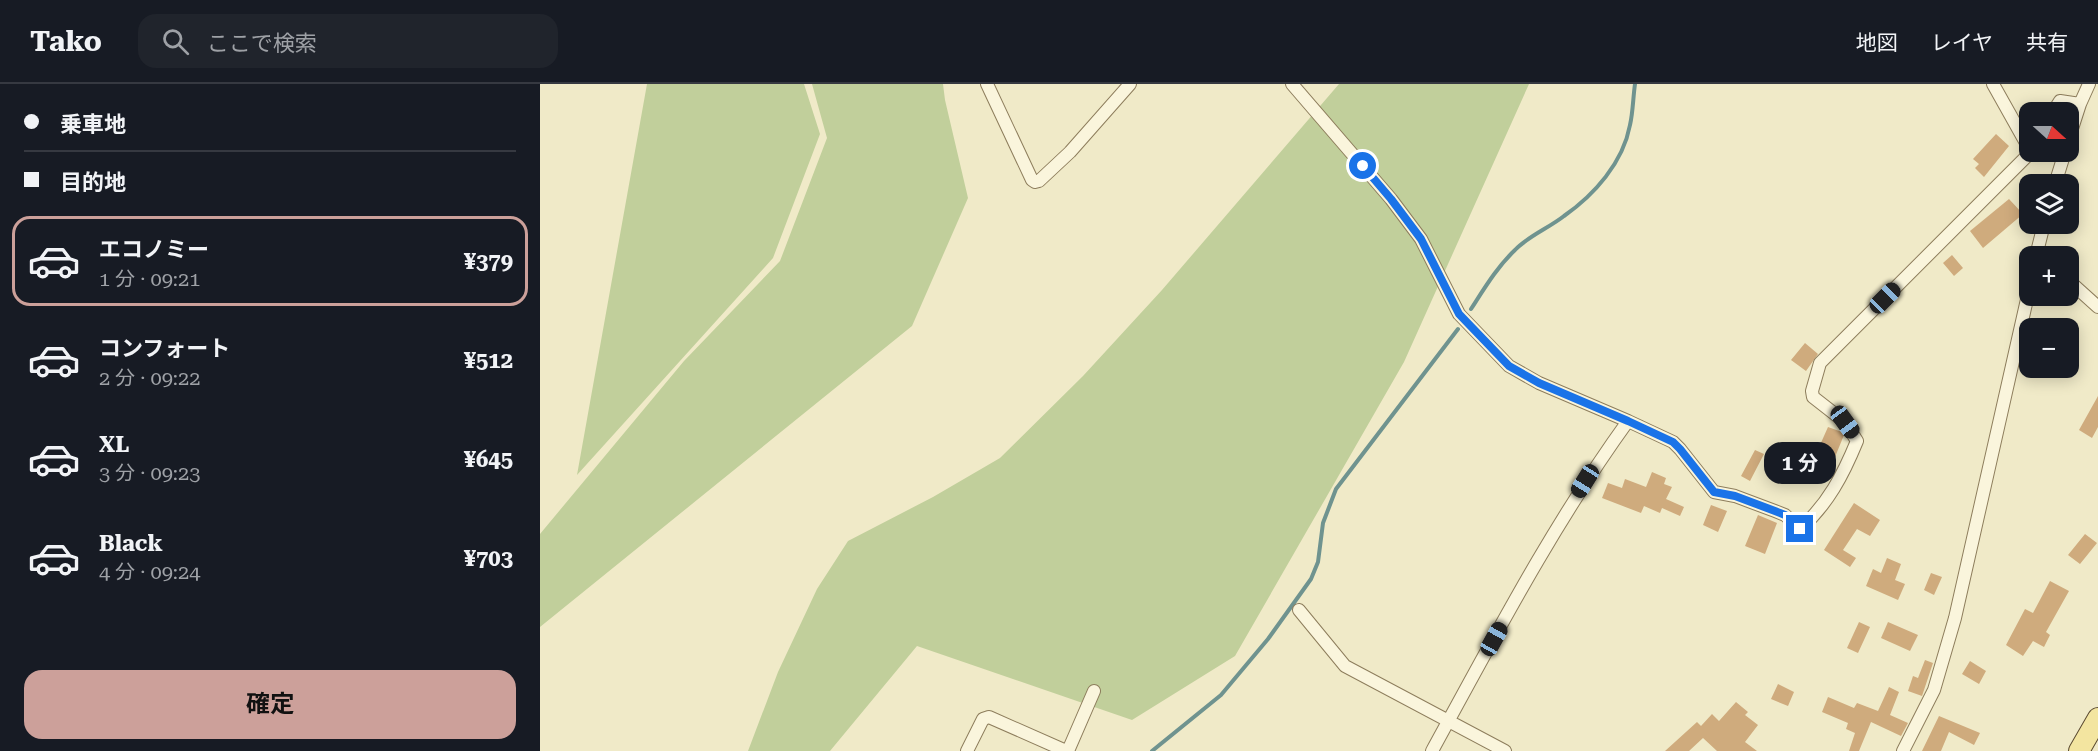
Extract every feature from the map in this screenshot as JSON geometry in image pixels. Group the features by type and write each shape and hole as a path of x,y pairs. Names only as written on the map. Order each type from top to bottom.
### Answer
{"main road":[{"path":"2079,751 2098,718"}],"street":[{"path":"987,84 1032,180 1035,182 1070,152 1130,84"},
{"path":"1292,84 1391,199 1421,239 1459,314 1509,366 1539,383 1673,442 1714,492 1735,496 1785,515 1800,529 1826,503 1846,468 1857,441 1845,422 1813,397 1812,391 1820,363 2019,162"},
{"path":"1993,84 2019,131"},
{"path":"2079,107 2089,84"},
{"path":"2079,290 2098,307"},
{"path":"1903,751 1934,690 1955,618 2025,306"},
{"path":"1432,751 1545,546 1585,481 1628,421"},
{"path":"1299,610 1345,666 1505,751"},
{"path":"967,751 983,719 989,717 1067,751 1094,691"}],"green space":[{"path":"647,84 804,84 820,134 773,258 577,475"},
{"path":"812,84 943,84 968,198 912,326 540,627 540,534 684,361 780,261 827,138"},
{"path":"1339,84 1529,84 1404,362 1235,656 1132,720 917,646 830,751 748,751 778,672 817,589 848,541 933,497 1000,458 1083,376 1162,290"}],"building":[{"path":"1996,134 2009,146 1984,177 1975,168 1979,164 1973,159"},
{"path":"2009,199 2019,210 2019,217 1983,248 1970,231"},
{"path":"1952,255 1963,268 1954,276 1943,263"},
{"path":"1805,343 1818,354 1806,371 1791,360"},
{"path":"2098,396 2098,427 2092,438 2079,430"},
{"path":"1828,427 1844,435 1826,479 1805,472 1808,463 1791,456 1795,445 1816,454"},
{"path":"1755,450 1764,454 1750,481 1741,476"},
{"path":"1652,472 1666,478 1664,484 1672,487 1666,499 1684,507 1680,516 1662,508 1660,513 1644,506 1641,513 1602,498 1608,483 1622,488 1625,479 1646,487"},
{"path":"1854,503 1880,520 1870,536 1857,529 1843,550 1856,558 1850,567 1824,550"},
{"path":"1711,505 1727,511 1718,532 1703,525"},
{"path":"1758,515 1777,523 1765,554 1745,546"},
{"path":"2085,534 2097,543 2080,564 2068,555"},
{"path":"1887,558 1901,564 1895,580 1905,584 1898,600 1866,586 1873,569 1881,573"},
{"path":"1931,573 1942,577 1934,595 1924,590"},
{"path":"2050,581 2069,591 2046,632 2050,635 2044,647 2033,641 2023,656 2006,645 2025,609 2033,613"},
{"path":"1859,622 1870,627 1858,653 1847,648"},
{"path":"1888,622 1918,635 1910,651 1881,638"},
{"path":"1925,660 1933,663 1922,696 1908,691 1913,676 1918,678"},
{"path":"1970,661 1986,671 1979,684 1962,674"},
{"path":"1778,684 1794,692 1788,706 1771,699"},
{"path":"1889,687 1899,692 1890,715 1908,723 1901,736 1871,722 1859,751 1849,751 1855,733 1846,729 1848,723 1822,712 1828,697 1854,708 1857,703 1878,711"},
{"path":"1736,702 1748,712 1745,715 1758,725 1745,742 1757,751 1717,751 1703,738 1689,751 1665,751 1697,722 1701,726 1712,714 1719,721"},
{"path":"1939,716 1980,733 1974,745 1949,732 1941,751 1922,751"}],"waterway":[{"path":"1471,309 1497,271 1515,250 1526,240 1575,208 1606,177 1626,139 1631,120 1635,84"},
{"path":"1152,751 1221,695 1268,639 1311,579 1318,562 1323,523 1336,489 1458,329"}],"route":[{"path":"1363,166 1421,239 1459,314 1509,366 1539,383 1673,442 1714,492 1735,496 1785,515 1800,529"}]}
